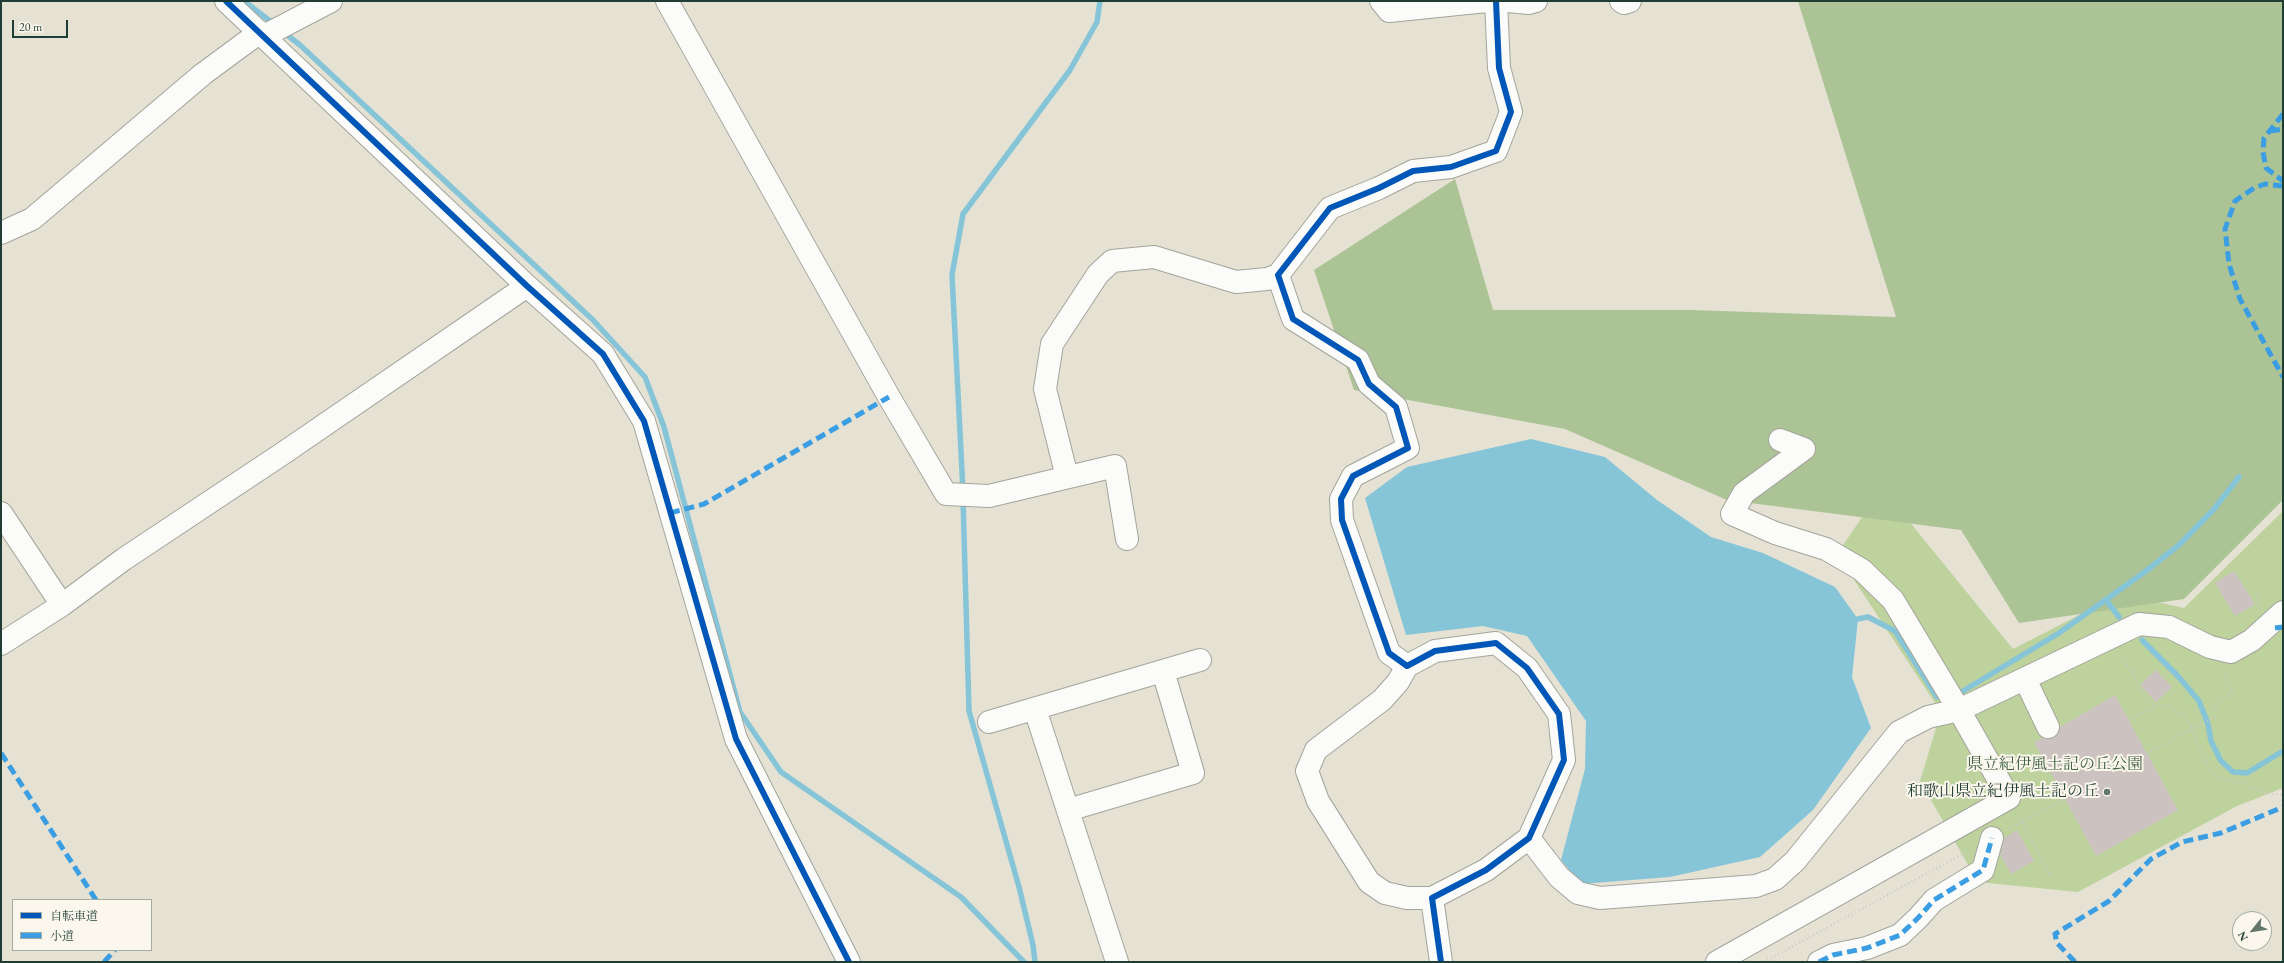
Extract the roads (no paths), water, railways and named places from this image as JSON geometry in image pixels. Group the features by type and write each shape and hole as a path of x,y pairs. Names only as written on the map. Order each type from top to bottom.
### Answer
{"street":[{"path":"226,1 527,286 603,354 644,421 736,739 849,962"},
{"path":"1,233 32,219 203,74 262,34 331,1"},
{"path":"667,1 889,398 946,494 989,496 1115,466 1127,538"},
{"path":"1381,1 1389,11 1487,1"},
{"path":"1067,477 1045,389 1052,344 1098,274 1112,261 1154,257 1236,282 1267,279 1278,275 1330,208 1379,188 1413,171 1451,168 1496,152 1511,112 1499,68 1496,1"},
{"path":"1507,1 1529,3 1536,1"},
{"path":"1621,1 1624,3 1630,1"},
{"path":"1278,275 1293,319 1358,360 1369,384 1396,407 1408,448 1353,476 1341,499 1342,520 1389,653 1407,666"},
{"path":"1,644 62,605 124,559 282,454 527,286"},
{"path":"1717,962 2008,798 1959,710 1893,600 1862,570 1826,549 1775,533 1732,514 1744,493 1804,449 1780,440"},
{"path":"1,513 62,605"},
{"path":"1529,838 1559,877 1578,893 1600,898 1756,886 1775,879 1795,861 1899,732 1928,717 1959,710 2139,624 2169,627 2210,647 2231,652 2252,640 2283,612"},
{"path":"1496,643 1527,668 1559,714 1564,760 1529,838 1486,870 1432,898 1407,898 1385,893 1369,882 1318,801 1307,772 1316,750 1382,700 1398,682 1407,666 1435,651 1496,643"},
{"path":"989,722 1200,660"},
{"path":"1068,810 1193,773 1163,671"},
{"path":"2025,679 2048,727"},
{"path":"1035,709 1117,962"},
{"path":"1819,962 1833,955 1867,948 1900,935 1934,900 1983,870 1992,838"},
{"path":"1432,898 1441,962"}],"water":[{"path":"1531,439 1605,457 1657,500 1711,537 1763,553 1835,587 1858,619 1852,677 1871,728 1813,810 1760,857 1670,877 1581,884 1561,860 1585,769 1586,721 1527,636 1483,626 1406,635 1365,498 1407,467"}],"waterway":[{"path":"244,1 274,24"},
{"path":"963,491 952,275 963,214 1070,70 1097,22 1100,1"},
{"path":"282,31 300,45 593,320 645,377 664,427 740,712 781,772 961,897 1024,962"},
{"path":"1963,691 2059,633 2146,571 2179,545 2214,509 2239,477"},
{"path":"963,499 969,711 1019,887 1033,945 1035,962"},
{"path":"2106,600 2119,617"},
{"path":"1858,619 1868,617 1895,631 1937,697"},
{"path":"2142,640 2177,675 2199,701 2208,724 2211,741 2221,761 2233,772 2247,773 2283,751"}],"place":[{"name":"和歌山県立紀伊風土記の丘","path":"2107,792"}],"park label":[{"name":"県立紀伊風土記の丘公園","path":"2055,765"}]}
